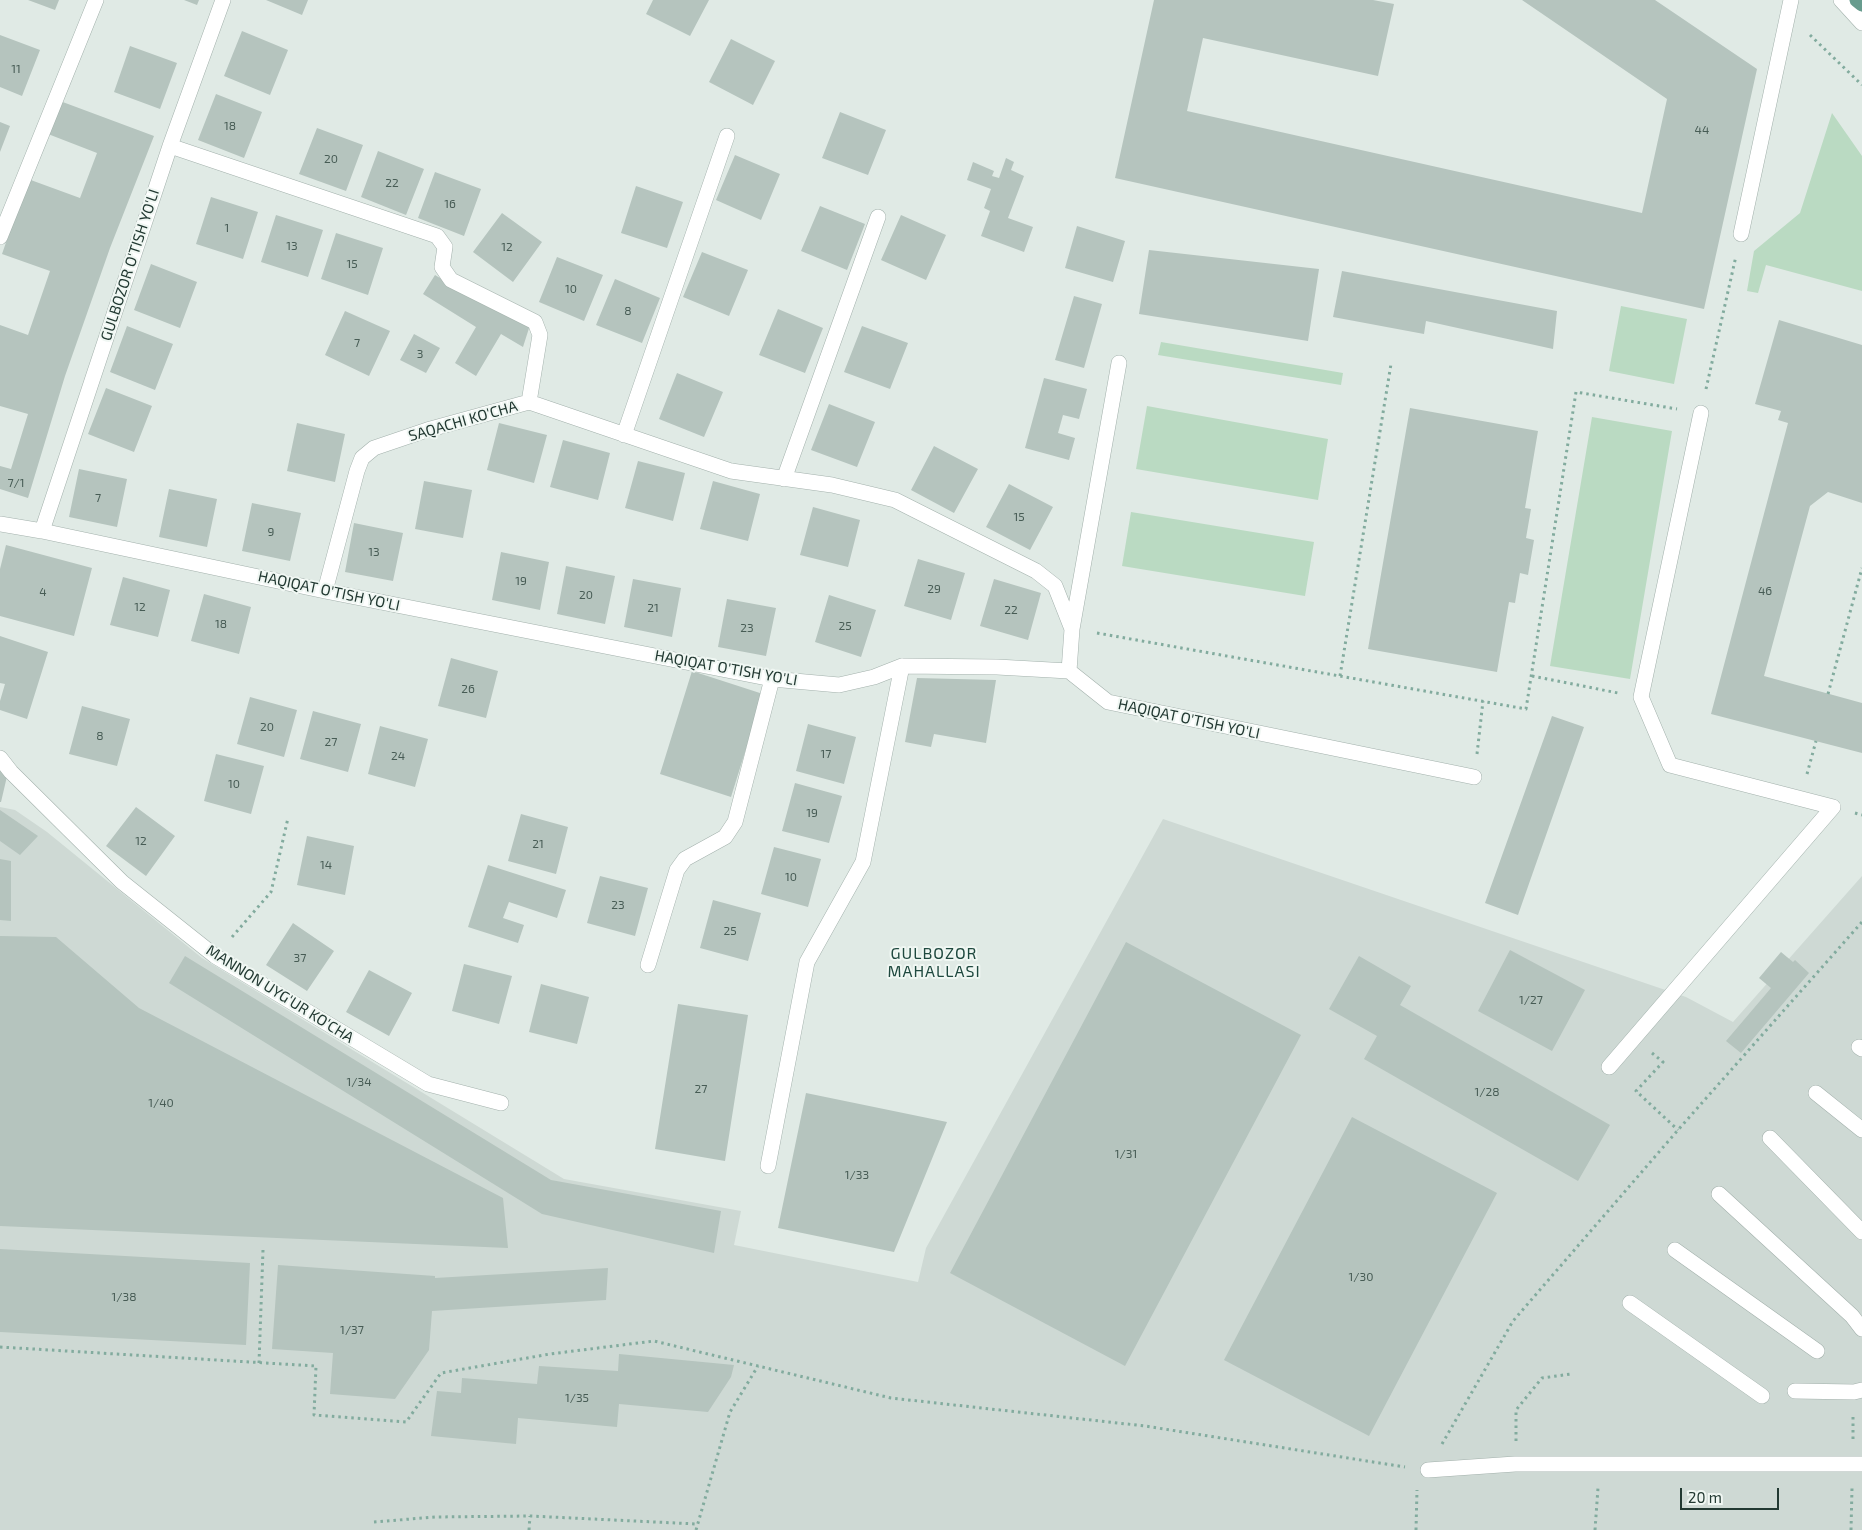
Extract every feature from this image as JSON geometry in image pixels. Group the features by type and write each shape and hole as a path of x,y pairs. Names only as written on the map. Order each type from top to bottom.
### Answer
{"main road":[{"path":"1856,0 1862,4"}],"street":[{"path":"0,237 96,0"},
{"name":"GULBOZOR O'TISH YO'LI","path":"42,531 170,146 223,0"},
{"path":"1841,0 1862,22"},
{"path":"1741,234 1790,7"},
{"path":"624,435 727,136"},
{"name":"SAQACHI KO'CHA","path":"170,146 437,236 445,248 442,267 451,280 535,322 540,335 529,402 427,430 374,448 362,458 356,471 325,591"},
{"path":"784,479 878,217"},
{"path":"1069,671 1072,629 1119,363"},
{"path":"529,402 731,471 832,485 895,500 1036,571 1054,586 1072,629"},
{"path":"1609,1067 1833,806 1670,765 1641,697 1701,414"},
{"name":"HAQIQAT O'TISH YO'LI","path":"1,528 42,531 325,591 772,679 839,685 874,678 902,666 998,667 1069,671 1108,702 1474,777"},
{"path":"768,1166 807,962 863,862 902,666"},
{"path":"648,964 677,870 685,859 724,837 735,822 772,679"},
{"name":"MANNON UYG'UR KO'CHA","path":"0,758 11,772 122,882 215,956 428,1084 501,1103"},
{"path":"1816,1093 1862,1130"},
{"path":"1770,1138 1862,1232"},
{"path":"1719,1194 1852,1316 1862,1329"},
{"path":"1675,1250 1817,1351"},
{"path":"1630,1303 1762,1396"},
{"path":"1795,1391 1854,1392 1862,1390"},
{"path":"1428,1470 1515,1464 1862,1464"}],"path":[{"path":"1790,7 1862,85"},
{"path":"1072,629 1526,709 1576,392 1701,414 1741,234"},
{"path":"1340,676 1391,364"},
{"path":"1828,694 1862,568"},
{"path":"1532,676 1641,697"},
{"path":"1474,777 1483,701"},
{"path":"1801,798 1816,741"},
{"path":"215,956 272,892 288,818"},
{"path":"1416,1530 1417,1484 1428,1470 1513,1321 1678,1130 1862,922"},
{"path":"1664,1062 1636,1091 1678,1130"},
{"path":"259,1363 263,1250"},
{"path":"0,1347 316,1366 314,1414 406,1422 441,1373 550,1354 654,1342 891,1398 1145,1426 1428,1470"},
{"path":"696,1530 730,1412 758,1366"},
{"path":"1516,1429 1516,1410 1542,1378 1571,1374"},
{"path":"1595,1530 1599,1464"},
{"path":"374,1522 435,1517 530,1516 697,1524"},
{"path":"529,1530 530,1516"}],"shaded area":[{"path":"0,807 15,810 47,832 202,958 564,1179 741,1211 734,1245 918,1282 926,1248 1163,819 1686,997 1733,1022 1862,876 1862,1530 0,1530"}],"green space":[{"path":"1832,113 1862,156 1862,291 1766,265 1758,293 1747,291 1754,251 1800,213"},
{"path":"1621,306 1687,319 1674,384 1609,371"},
{"path":"1161,342 1343,373 1341,385 1158,355"},
{"path":"1147,406 1328,439 1318,500 1136,469"},
{"path":"1592,417 1672,431 1630,679 1550,666"},
{"path":"1131,512 1314,542 1305,596 1122,566"}],"building":[{"path":"28,0 59,0 55,10"},
{"path":"184,0 199,0 197,5"},
{"path":"266,0 308,0 302,15"},
{"path":"653,0 709,0 690,36 646,14"},
{"path":"1154,0 1373,0 1394,4 1378,76 1203,38 1187,111 1642,213 1667,99 1522,0 1655,0 1757,69 1704,309 1115,178"},
{"path":"242,31 288,50 270,95 224,76"},
{"path":"0,35 40,50 22,96 0,87"},
{"path":"731,39 775,61 753,105 709,82"},
{"path":"130,46 177,63 160,109 114,92"},
{"path":"216,94 262,112 244,158 198,140"},
{"path":"60,101 154,136 110,248 65,376 28,498 0,489 0,466 11,469 28,414 0,406 0,325 28,335 50,271 2,254 28,179 80,198 97,153 48,134"},
{"path":"840,112 886,130 868,175 822,158"},
{"path":"0,122 10,126 0,152"},
{"path":"317,128 363,145 346,191 299,174"},
{"path":"378,151 424,169 406,215 361,197"},
{"path":"735,155 780,174 761,220 716,200"},
{"path":"1006,158 1014,162 1011,170 1024,176 1008,218 1033,227 1024,252 981,236 990,211 984,208 991,189 967,180 973,162 994,171 992,176 999,178"},
{"path":"435,172 481,189 464,236 418,218"},
{"path":"636,186 683,202 667,248 621,233"},
{"path":"211,197 258,212 243,259 196,244"},
{"path":"820,206 865,224 847,270 801,251"},
{"path":"502,213 542,242 513,282 473,252"},
{"path":"276,215 323,230 308,277 261,262"},
{"path":"901,215 946,235 926,280 881,260"},
{"path":"1077,226 1125,241 1113,282 1065,268"},
{"path":"336,233 383,248 368,295 321,279"},
{"path":"1149,250 1319,269 1308,341 1139,314"},
{"path":"702,252 748,270 729,316 683,297"},
{"path":"557,257 603,275 584,321 539,302"},
{"path":"151,264 197,282 180,328 134,310"},
{"path":"1342,271 1557,311 1553,349 1426,321 1424,334 1333,317"},
{"path":"435,275 488,307 530,325 523,347 501,334 476,376 455,363 476,327 423,294"},
{"path":"615,279 660,298 642,343 596,325"},
{"path":"1074,296 1102,304 1084,368 1055,360"},
{"path":"778,309 823,328 805,373 759,355"},
{"path":"345,311 390,331 369,376 325,355"},
{"path":"1779,320 1862,345 1862,503 1828,492 1810,506 1764,676 1862,703 1862,753 1711,714 1788,423 1778,420 1781,411 1755,404"},
{"path":"127,326 173,344 155,390 110,372"},
{"path":"862,326 908,343 890,389 844,372"},
{"path":"414,334 440,348 426,373 400,360"},
{"path":"677,373 723,392 704,437 659,419"},
{"path":"1044,378 1087,389 1079,419 1063,415 1058,433 1075,438 1069,460 1025,448"},
{"path":"106,388 152,406 134,452 88,434"},
{"path":"829,404 875,422 857,467 811,450"},
{"path":"1410,408 1538,431 1525,508 1531,509 1526,538 1534,540 1528,575 1520,573 1515,603 1509,602 1497,672 1368,649"},
{"path":"297,423 345,434 335,482 287,471"},
{"path":"499,423 547,435 534,483 487,470"},
{"path":"563,440 610,453 598,500 550,487"},
{"path":"934,446 978,469 954,513 911,490"},
{"path":"638,461 685,473 673,521 625,508"},
{"path":"79,469 127,479 117,527 69,517"},
{"path":"424,481 472,490 463,538 415,529"},
{"path":"713,481 760,494 748,541 700,529"},
{"path":"1009,484 1053,507 1030,550 986,527"},
{"path":"169,489 217,499 207,547 159,537"},
{"path":"252,503 301,513 290,561 242,551"},
{"path":"813,507 860,520 848,567 800,555"},
{"path":"354,523 403,533 393,581 345,572"},
{"path":"6,545 92,568 74,636 0,616 0,569"},
{"path":"501,552 549,562 540,610 492,600"},
{"path":"918,559 965,573 951,620 904,606"},
{"path":"566,566 615,576 605,624 557,614"},
{"path":"123,577 170,590 158,637 110,625"},
{"path":"633,579 681,588 672,637 624,627"},
{"path":"994,579 1041,593 1028,640 980,626"},
{"path":"204,594 251,607 239,654 191,641"},
{"path":"829,595 876,610 861,657 815,642"},
{"path":"727,599 776,608 766,656 718,647"},
{"path":"0,636 48,652 27,719 0,710 0,701 5,684 0,683"},
{"path":"451,658 498,671 486,718 438,706"},
{"path":"692,671 763,694 731,797 660,774"},
{"path":"917,678 996,680 986,743 934,734 931,747 905,742"},
{"path":"250,697 297,710 284,757 237,744"},
{"path":"82,706 130,719 117,766 69,754"},
{"path":"313,711 361,724 348,772 300,759"},
{"path":"1552,716 1584,727 1518,915 1485,903"},
{"path":"808,724 856,737 844,784 796,771"},
{"path":"380,726 428,739 415,787 368,774"},
{"path":"216,754 264,766 251,814 204,801"},
{"path":"0,770 8,772 1,802 0,802"},
{"path":"795,783 842,796 829,843 782,831"},
{"path":"136,807 175,836 146,876 106,846"},
{"path":"0,810 38,836 20,855 0,841"},
{"path":"521,814 568,827 556,874 508,861"},
{"path":"307,836 354,846 345,895 297,885"},
{"path":"774,847 821,859 808,907 761,894"},
{"path":"0,859 11,861 11,921 0,920"},
{"path":"488,865 566,890 557,918 509,902 503,918 524,925 518,943 468,927"},
{"path":"600,876 648,888 635,936 587,923"},
{"path":"713,900 761,913 748,961 700,948"},
{"path":"293,923 334,951 307,991 266,965"},
{"path":"0,936 56,937 139,1008 503,1198 508,1248 0,1226"},
{"path":"1126,942 1301,1035 1125,1366 950,1273"},
{"path":"1510,950 1585,990 1552,1051 1478,1011"},
{"path":"1781,952 1793,962 1795,960 1809,973 1741,1053 1726,1041 1771,988 1759,978"},
{"path":"185,956 551,1180 721,1211 714,1253 542,1214 169,983"},
{"path":"1359,956 1411,986 1400,1005 1610,1125 1578,1181 1364,1059 1377,1036 1329,1009"},
{"path":"464,964 512,976 499,1024 452,1011"},
{"path":"369,970 412,993 389,1036 346,1012"},
{"path":"541,984 589,997 577,1044 529,1032"},
{"path":"678,1004 748,1015 725,1161 655,1149"},
{"path":"806,1093 947,1122 894,1252 778,1228"},
{"path":"1352,1117 1497,1193 1369,1436 1224,1360"},
{"path":"0,1249 250,1263 246,1345 0,1332"},
{"path":"278,1265 435,1276 435,1278 608,1268 606,1300 432,1311 429,1350 395,1399 330,1394 333,1353 272,1349"},
{"path":"619,1354 734,1365 731,1377 708,1412 619,1404 617,1427 518,1418 516,1444 431,1436 437,1391 461,1393 462,1378 537,1384 539,1366 618,1371"}],"district":[{"name":"GULBOZOR MAHALLASI","path":"934,963"}]}
